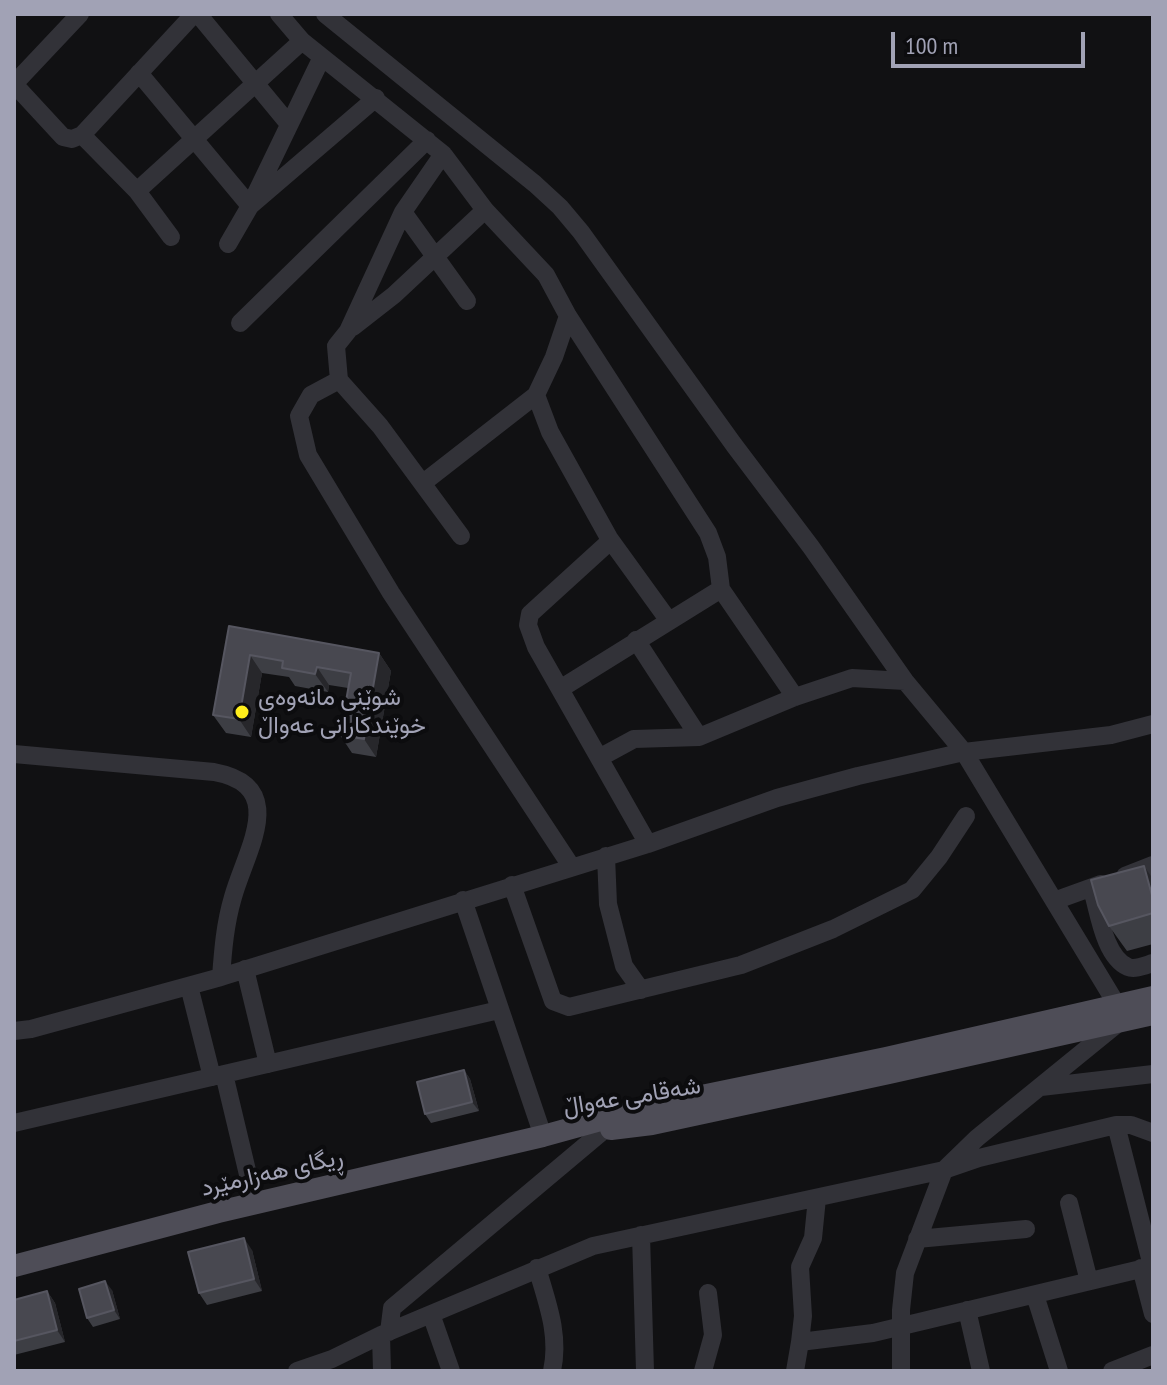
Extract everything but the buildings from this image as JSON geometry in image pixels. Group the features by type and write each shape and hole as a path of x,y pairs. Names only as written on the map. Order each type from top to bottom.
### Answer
{"main road":[{"name":"شەقامی عەواڵ","path":"543,1136 652,1124 830,1086 1120,1013 1153,997"},
{"name":"شەقامی عەواڵ","path":"543,1136 648,1107 886,1058 1120,1013 1153,1014"},
{"name":"ڕیگای هەزارمێرد","path":"14,1266 255,1204 543,1136"}],"street":[{"path":"80,14 14,84 63,137 72,139 82,135 196,14 288,123"},
{"path":"279,14 302,41 443,154 485,210 546,275 568,316 708,533 717,557 721,589 795,697"},
{"path":"325,14 560,207 615,277 905,681 964,752 1120,1013 1041,1087 977,1138 944,1170 917,1239 902,1289 901,1371"},
{"path":"137,191 302,41"},
{"path":"228,244 250,206 322,57"},
{"path":"139,73 250,206"},
{"path":"250,206 376,98"},
{"path":"82,135 137,191 171,237"},
{"path":"240,323 427,140"},
{"path":"348,331 403,212 443,154"},
{"path":"461,536 380,426 339,380 336,346 348,331 394,295 485,210"},
{"path":"403,212 467,301"},
{"path":"423,483 536,395 554,357 568,316"},
{"path":"339,380 311,395 299,416 308,455 391,593 571,866"},
{"path":"536,395 550,432 609,538 669,621"},
{"path":"609,538 604,547 530,614 528,625 536,647 648,844"},
{"path":"560,689 721,589"},
{"path":"636,640 699,737"},
{"path":"599,758 634,739 699,737 795,697 852,678 905,681"},
{"path":"14,1031 221,977 648,844 777,798 858,776 964,752 1111,735 1153,724"},
{"path":"14,754 214,772 235,777 250,789 259,815 224,935 221,977"},
{"path":"512,885 553,1001 569,1007 741,965 833,929 912,890 966,816"},
{"path":"606,856 608,904 624,966 641,990"},
{"path":"1054,901 1153,865"},
{"path":"1153,880 1093,893 1107,943 1123,963 1134,968 1153,963"},
{"path":"463,900 543,1136"},
{"path":"245,969 268,1064"},
{"path":"189,986 255,1204"},
{"path":"14,1123 499,1010"},
{"path":"1041,1087 1153,1074"},
{"path":"297,1371 332,1359 385,1333 593,1246 944,1170 979,1158 1116,1125 1131,1125 1153,1133"},
{"path":"800,1342 847,1338 1149,1267 1151,1262 1116,1125"},
{"path":"382,1371 385,1333 392,1308 604,1130"},
{"path":"977,1138 975,1149 979,1158"},
{"path":"795,1371 803,1316 800,1267 813,1238 817,1198"},
{"path":"1069,1203 1089,1281"},
{"path":"917,1239 1026,1229"},
{"path":"641,1235 645,1371"},
{"path":"537,1268 554,1329 552,1371"},
{"path":"1141,1268 1153,1314"},
{"path":"703,1371 713,1335 708,1293"},
{"path":"1035,1295 1059,1371"},
{"path":"967,1310 981,1371"},
{"path":"431,1314 451,1371"},
{"path":"1112,1371 1153,1355"}],"place":[{"name":"شوێنی مانەوەی خوێندکارانی عەواڵ","path":"242,712"}]}
